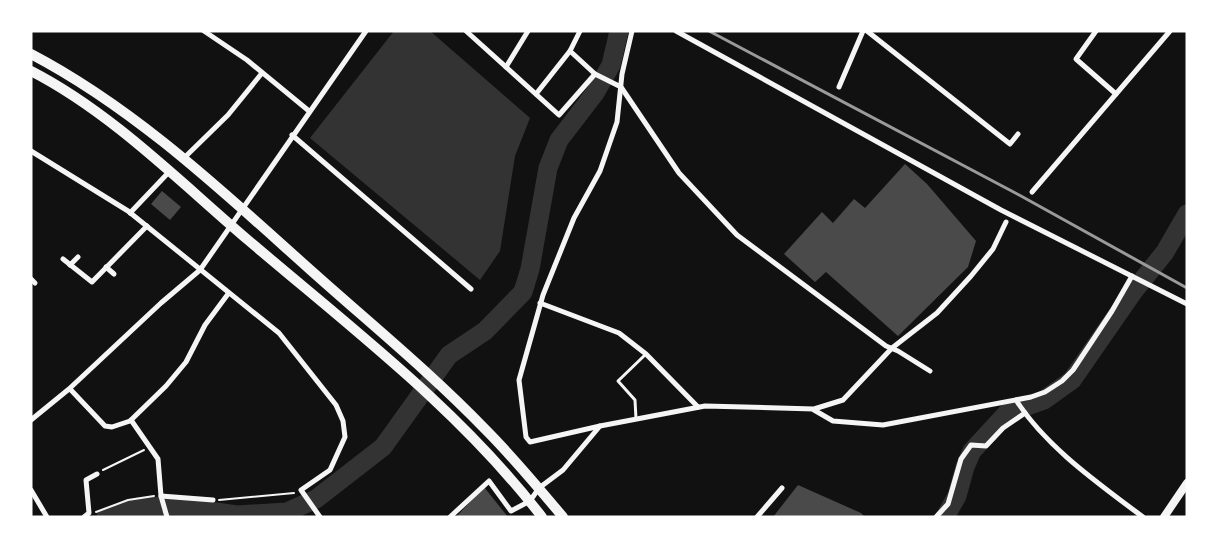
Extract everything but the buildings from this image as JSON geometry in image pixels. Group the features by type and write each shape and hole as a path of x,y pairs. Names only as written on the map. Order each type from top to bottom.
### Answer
{"highway":[{"path":"31,54 70,75 118,107 241,209 441,386 485,428 563,517"},
{"path":"31,71 97,111 404,373 477,440 542,517"}],"street":[{"path":"204,31 262,73 309,111"},
{"path":"31,420 70,389 161,303 200,270 366,31"},
{"path":"466,31 559,115 597,76"},
{"path":"506,67 528,31"},
{"path":"536,94 570,50 580,31"},
{"path":"632,31 629,37 617,122 600,171 574,218 540,303 520,380 526,437 530,442 698,407 775,407 814,410 843,400 892,348 937,313 993,249 1006,222"},
{"path":"676,31 1001,210 1187,304"},
{"path":"839,87 863,31"},
{"path":"867,31 1010,144 1018,134"},
{"path":"1093,32 1076,59 1116,94"},
{"path":"1032,192 1168,32"},
{"path":"570,50 597,76 621,87 679,174 737,235 892,348 930,371"},
{"path":"183,160 228,115 262,73"},
{"path":"292,135 471,289"},
{"path":"31,152 130,213 228,294 279,333 336,405 343,422 345,437 330,470 302,493 320,517"},
{"path":"130,213 169,172"},
{"path":"63,259 92,282 146,226"},
{"path":"70,265 78,257"},
{"path":"106,267 114,274"},
{"path":"814,410 833,421 883,424 1016,400 1045,392 1062,381 1073,370 1134,277"},
{"path":"70,389 105,426 112,427 131,420 178,373 205,325 228,294"},
{"path":"540,303 619,333 646,354 698,407"},
{"path":"1016,400 1024,412 1079,470 1143,517"},
{"path":"936,517 948,504 961,459 971,445 986,446 1003,428 1024,412"},
{"path":"131,420 158,459 161,496 166,515"},
{"path":"450,517 489,481 511,511 530,501 538,488 563,470 600,426"},
{"path":"86,516 86,480 97,474"},
{"path":"1164,517 1187,483"},
{"path":"757,517 782,488"},
{"path":"31,490 47,517"},
{"path":"161,496 213,500"}],"lane":[{"path":"636,419 635,400 618,381 646,354"}],"path":[{"path":"97,474 150,446"},
{"path":"213,500 302,493"},
{"path":"86,516 128,500 161,496"}],"shaded area":[{"path":"394,31 430,31 530,118 515,156 500,251 480,280 310,138"}],"waterway":[{"path":"106,517 137,507 174,506 237,515 287,512 316,499 383,447 449,355 485,331 523,292 530,269 548,168 559,140 595,93 611,65 619,31"},
{"path":"945,517 957,496 965,467 972,451 1007,413 1044,400 1072,380 1133,292 1165,252 1187,214"}],"railway":[{"path":"709,31 1021,196 1187,288"}]}
